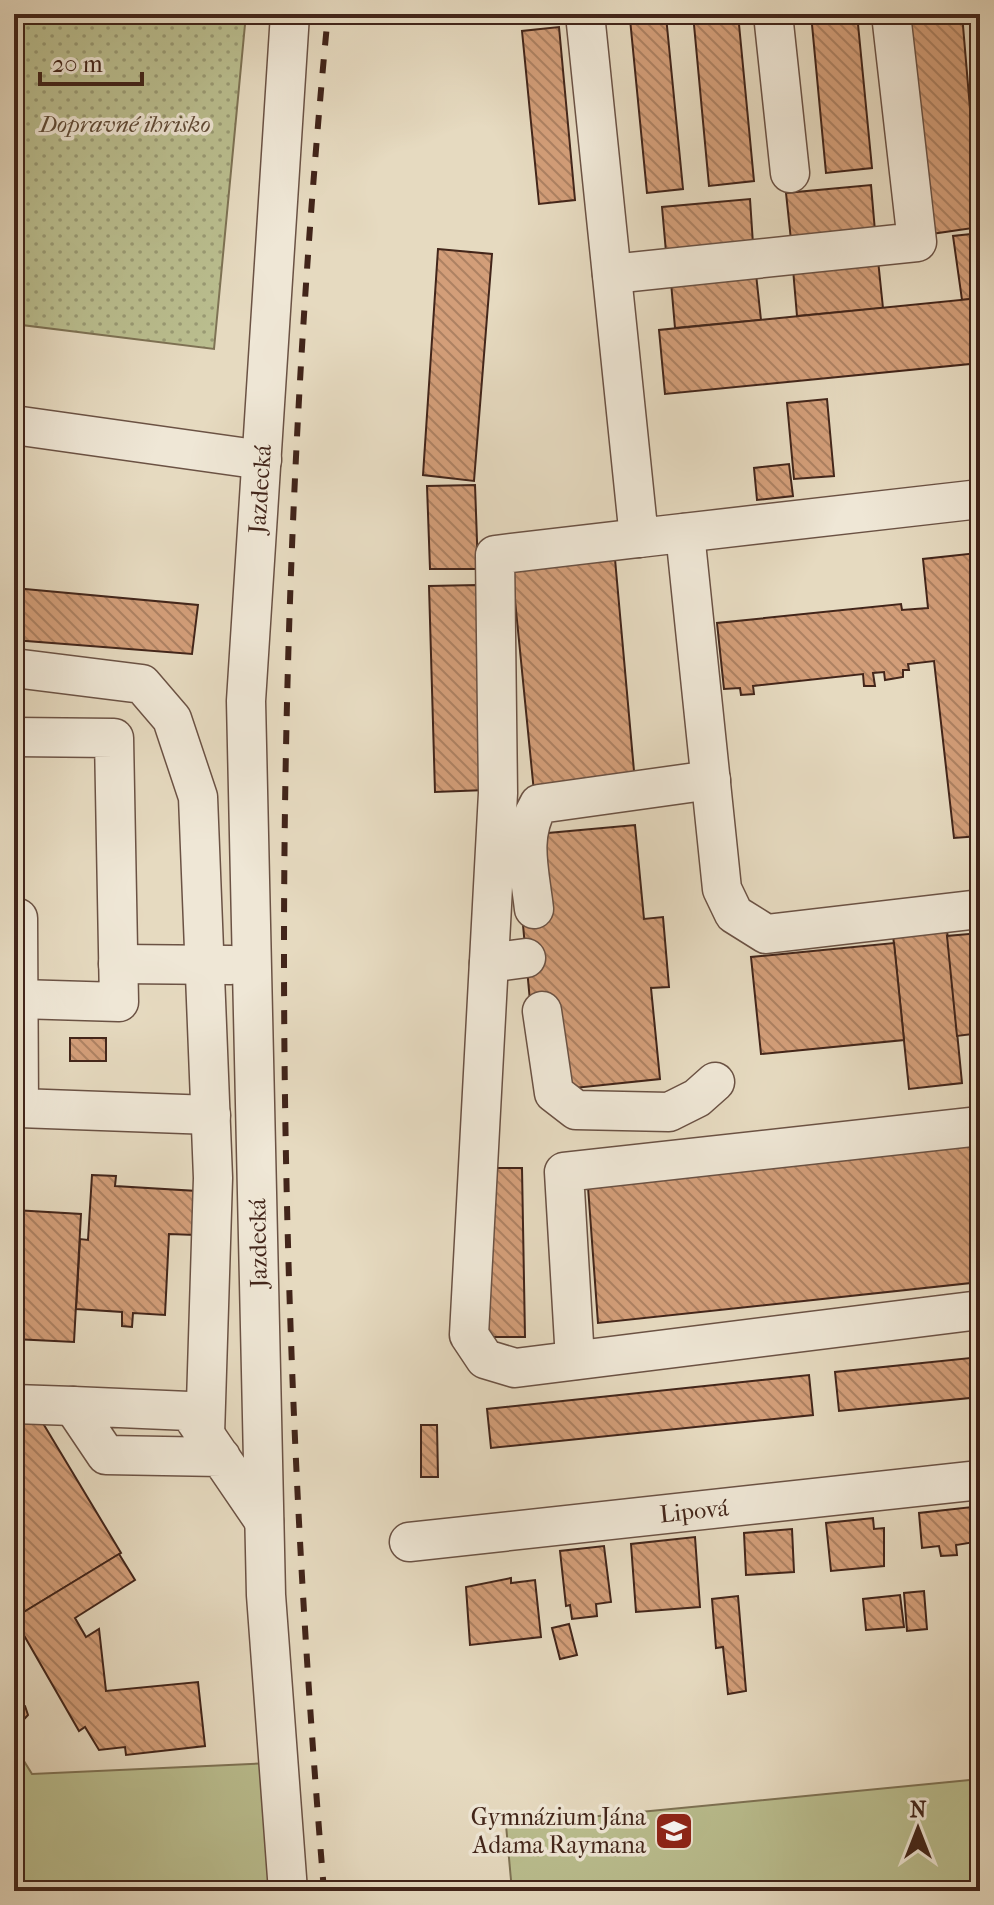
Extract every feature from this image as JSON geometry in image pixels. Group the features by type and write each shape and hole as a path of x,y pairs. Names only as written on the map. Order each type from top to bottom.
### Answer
{"street":[{"name":"Jazdecká","path":"288,1891 271,1684 264,1521 246,701 290,14"},
{"path":"585,14 639,538"},
{"path":"773,14 790,173"},
{"path":"612,274 917,242 891,14"},
{"path":"14,425 262,460"},
{"path":"980,499 495,555 511,831 508,961 469,1335 485,1359 515,1368 980,1310"},
{"path":"685,533 722,889 734,914 766,934 980,909"},
{"name":"Jazdecká","path":"14,668 142,684 172,719 198,797 213,1178 213,1446"},
{"path":"14,737 114,738 119,1002 19,999"},
{"path":"511,831 530,820 539,804 711,780"},
{"path":"511,831 534,909"},
{"path":"14,918 18,918 19,1108 211,1115"},
{"path":"118,964 252,965"},
{"path":"542,1011 554,1093 576,1110 669,1112 697,1098 715,1082"},
{"path":"575,1360 564,1172 980,1126"},
{"path":"35,1409 106,1455 213,1446 264,1521"},
{"name":"Lipová","path":"409,1542 980,1480"}],"green space":[{"name":"Dopravné ihrisko","path":"14,14 246,14 214,349 14,324"},
{"path":"14,1745 32,1774 271,1763 278,1891 14,1891"},
{"path":"980,1779 980,1891 512,1891 506,1825"}],"building":[{"path":"693,14 738,14 754,181 709,186"},
{"path":"811,14 857,14 872,168 826,173"},
{"path":"908,14 962,14 980,227 931,234"},
{"path":"666,16 683,189 647,193 630,19"},
{"path":"559,27 575,200 539,204 522,31"},
{"path":"871,185 875,231 791,240 786,193"},
{"path":"750,199 753,244 666,252 662,207"},
{"path":"980,233 980,298 962,300 953,236"},
{"path":"438,249 492,254 474,481 423,475"},
{"path":"878,260 883,308 797,316 793,269"},
{"path":"756,274 761,320 675,328 671,282"},
{"path":"980,298 980,363 665,394 659,330"},
{"path":"827,399 834,476 794,479 787,403"},
{"path":"789,464 793,496 757,500 754,468"},
{"path":"475,485 478,569 430,569 427,486"},
{"path":"977,553 980,836 954,838 934,661 908,664 909,670 903,670 903,677 885,680 884,672 873,673 875,686 864,686 863,674 753,686 754,694 741,695 740,688 724,689 717,623 901,604 902,610 928,608 923,559"},
{"path":"615,559 635,782 534,792 512,570"},
{"path":"477,585 486,790 435,792 429,586"},
{"path":"14,588 198,605 192,654 14,640"},
{"path":"635,825 644,919 663,917 669,987 651,988 660,1079 565,1089 531,1012 522,914 537,834"},
{"path":"947,930 962,1083 909,1089 893,935"},
{"path":"980,933 980,1033 957,1036 947,936"},
{"path":"894,943 904,1040 761,1054 751,957"},
{"path":"70,1038 106,1038 106,1061 70,1061"},
{"path":"978,1144 980,1282 598,1323 588,1187"},
{"path":"482,1168 522,1168 525,1337 486,1337"},
{"path":"92,1175 116,1176 115,1186 197,1191 195,1235 169,1234 165,1315 133,1313 132,1327 122,1326 122,1312 76,1309 80,1239 88,1240"},
{"path":"14,1210 81,1214 74,1342 14,1339"},
{"path":"980,1357 980,1397 839,1411 835,1372"},
{"path":"809,1375 813,1415 491,1448 487,1409"},
{"path":"38,1415 121,1553 14,1618 14,1430"},
{"path":"421,1425 437,1425 438,1477 421,1477"},
{"path":"980,1506 980,1575 978,1575 972,1507"},
{"path":"972,1507 975,1542 956,1545 957,1555 941,1556 939,1546 922,1548 919,1513"},
{"path":"873,1518 874,1529 884,1528 884,1566 831,1571 826,1523"},
{"path":"792,1529 794,1572 746,1575 744,1533"},
{"path":"695,1537 700,1607 636,1612 631,1544"},
{"path":"604,1546 611,1602 596,1604 597,1616 572,1619 570,1605 566,1606 560,1551"},
{"path":"119,1554 135,1580 75,1618 86,1637 99,1629 106,1691 198,1682 205,1746 126,1755 125,1747 99,1750 85,1727 79,1731 14,1618"},
{"path":"511,1578 511,1583 535,1580 541,1637 470,1645 466,1587"},
{"path":"924,1591 927,1629 907,1631 904,1593"},
{"path":"900,1595 904,1627 866,1630 863,1599"},
{"path":"738,1596 746,1691 728,1694 723,1647 716,1648 712,1599"},
{"path":"569,1624 577,1655 560,1659 552,1628"},
{"path":"15,1703 25,1706 28,1715 18,1726 14,1725"}],"railway":[{"path":"324,1891 294,1422 284,952 287,718 295,483 308,248 328,14"}],"place":[{"name":"Gymnázium Jána Adama Raymana","path":"674,1831"}]}
